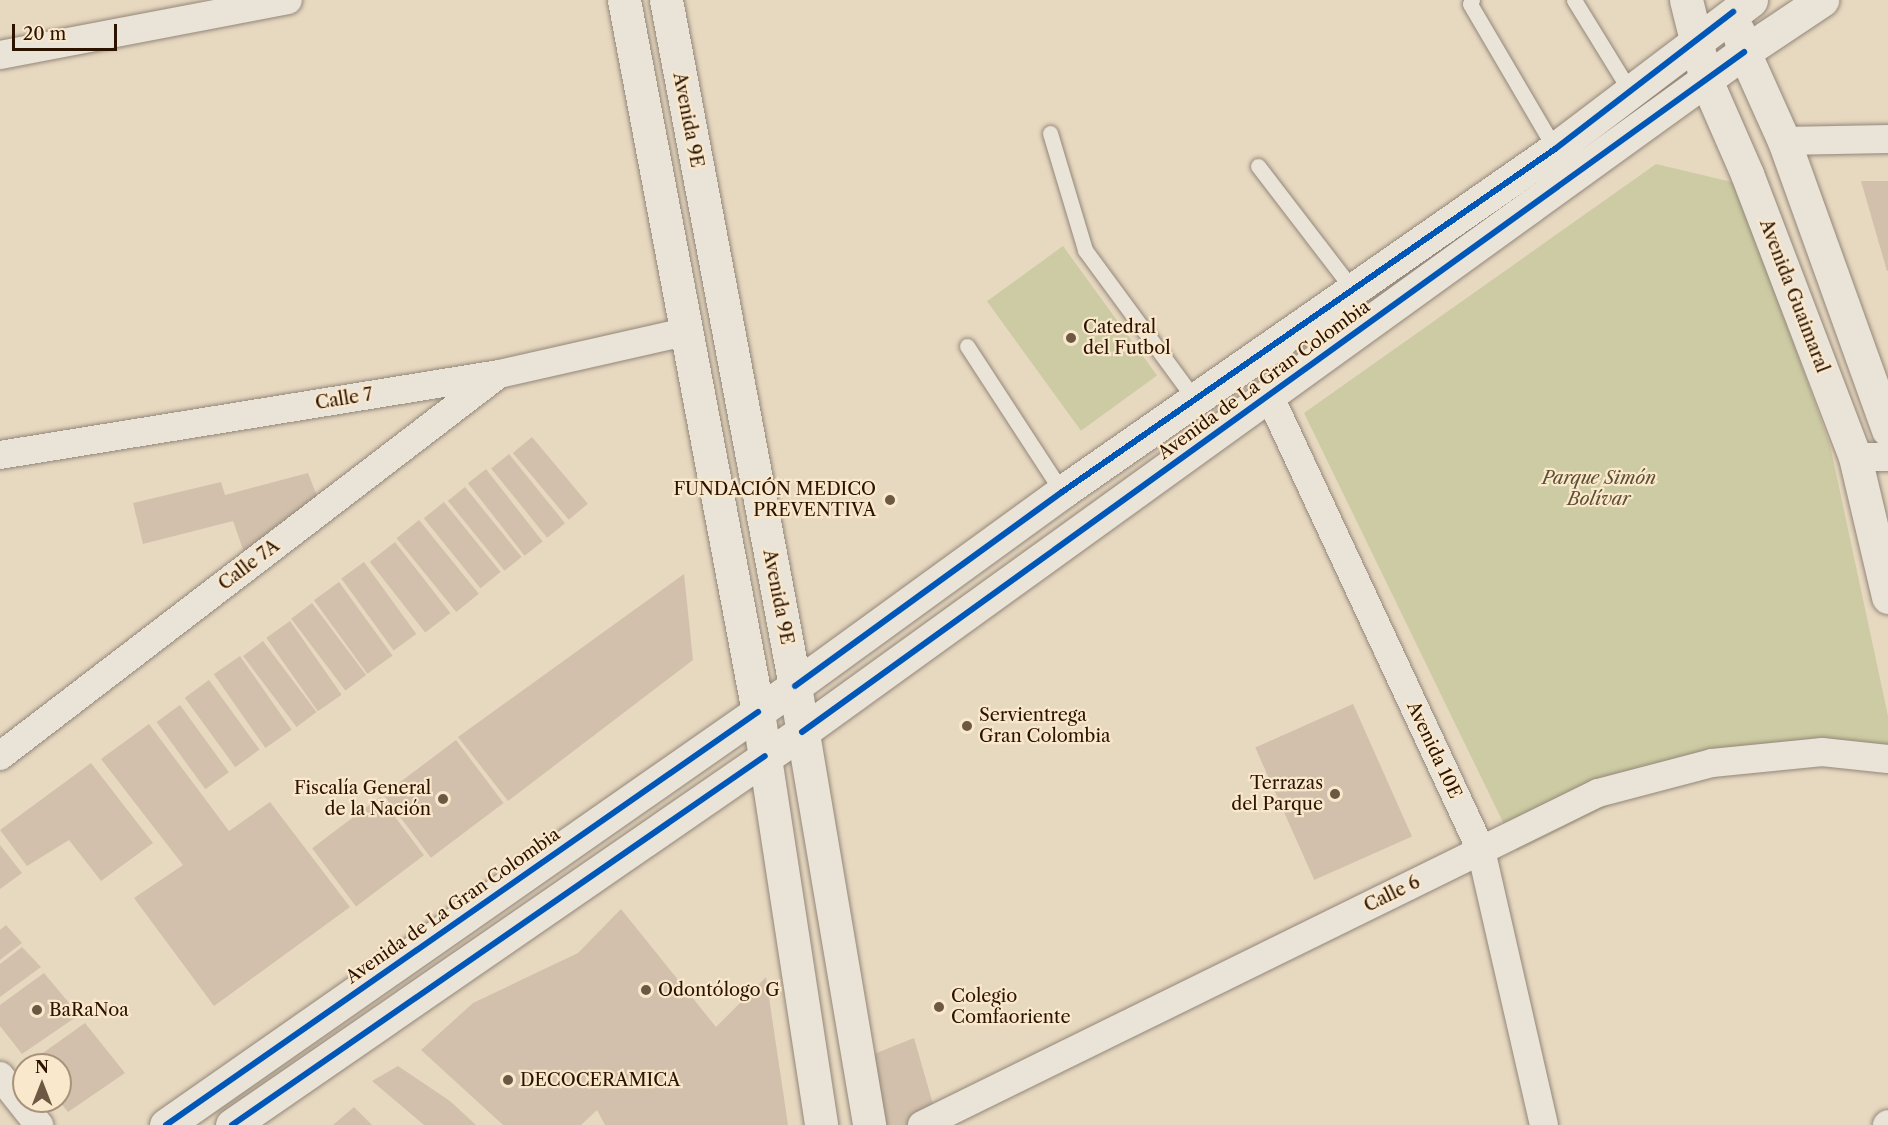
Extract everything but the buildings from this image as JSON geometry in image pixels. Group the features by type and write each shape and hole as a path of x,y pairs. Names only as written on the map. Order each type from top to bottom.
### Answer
{"street":[{"path":"0,55 215,6 288,0"},
{"path":"624,0 758,712 821,1125"},
{"name":"Avenida 9E","path":"666,0 795,686 869,1125"},
{"name":"Avenida Guaimaral","path":"1686,0 1706,80 1747,174 1855,457 1888,597"},
{"name":"Avenida de La Gran Colombia","path":"232,1125 802,732 1743,52 1822,0"},
{"path":"1738,4 1743,52 1784,141 1888,430"},
{"name":"Avenida de La Gran Colombia","path":"166,1125 795,686 1062,492 1555,149 1695,41 1738,4"},
{"path":"1784,141 1888,139"},
{"name":"Calle 7","path":"0,455 499,374 686,332"},
{"name":"Calle 7A","path":"0,756 499,374"},
{"name":"Avenida 10E","path":"1269,395 1480,850 1544,1125"},
{"path":"1855,457 1888,457"},
{"name":"Calle 6","path":"922,1125 1598,793 1712,763 1822,752 1888,759"},
{"path":"0,1076 39,1125"}],"lane":[{"path":"1472,0 1470,4 1555,149"},
{"path":"1574,0 1630,91"},
{"path":"1050,134 1085,250 1195,400"},
{"path":"1258,166 1353,290"},
{"path":"967,346 1062,492"}],"green space":[{"name":"Parque Simón Bolívar","path":"1656,164 1736,183 1830,445 1888,716 1888,749 1696,763 1517,851 1304,413"},
{"name":"Catedral del Futbol","path":"1063,246 1157,375 1081,431 987,301"}],"cycle path":[{"path":"795,686 1062,492 1555,149 1733,12"},
{"path":"802,732 1744,52"},
{"path":"166,1125 758,712"},
{"path":"232,1125 765,756"}],"place":[{"name":"Catedral del Futbol","path":"1071,338"},
{"name":"FUNDACIÓN MEDICO PREVENTIVA","path":"890,500"},
{"name":"Servientrega Gran Colombia","path":"967,726"},
{"name":"Terrazas del Parque","path":"1335,794"},
{"name":"Fiscalía General de la Nación","path":"443,799"},
{"name":"Odontólogo G","path":"646,990"},
{"name":"Colegio Comfaoriente","path":"939,1007"},
{"name":"BaRaNoa","path":"37,1010"},
{"name":"DECOCERAMICA","path":"508,1080"}]}
